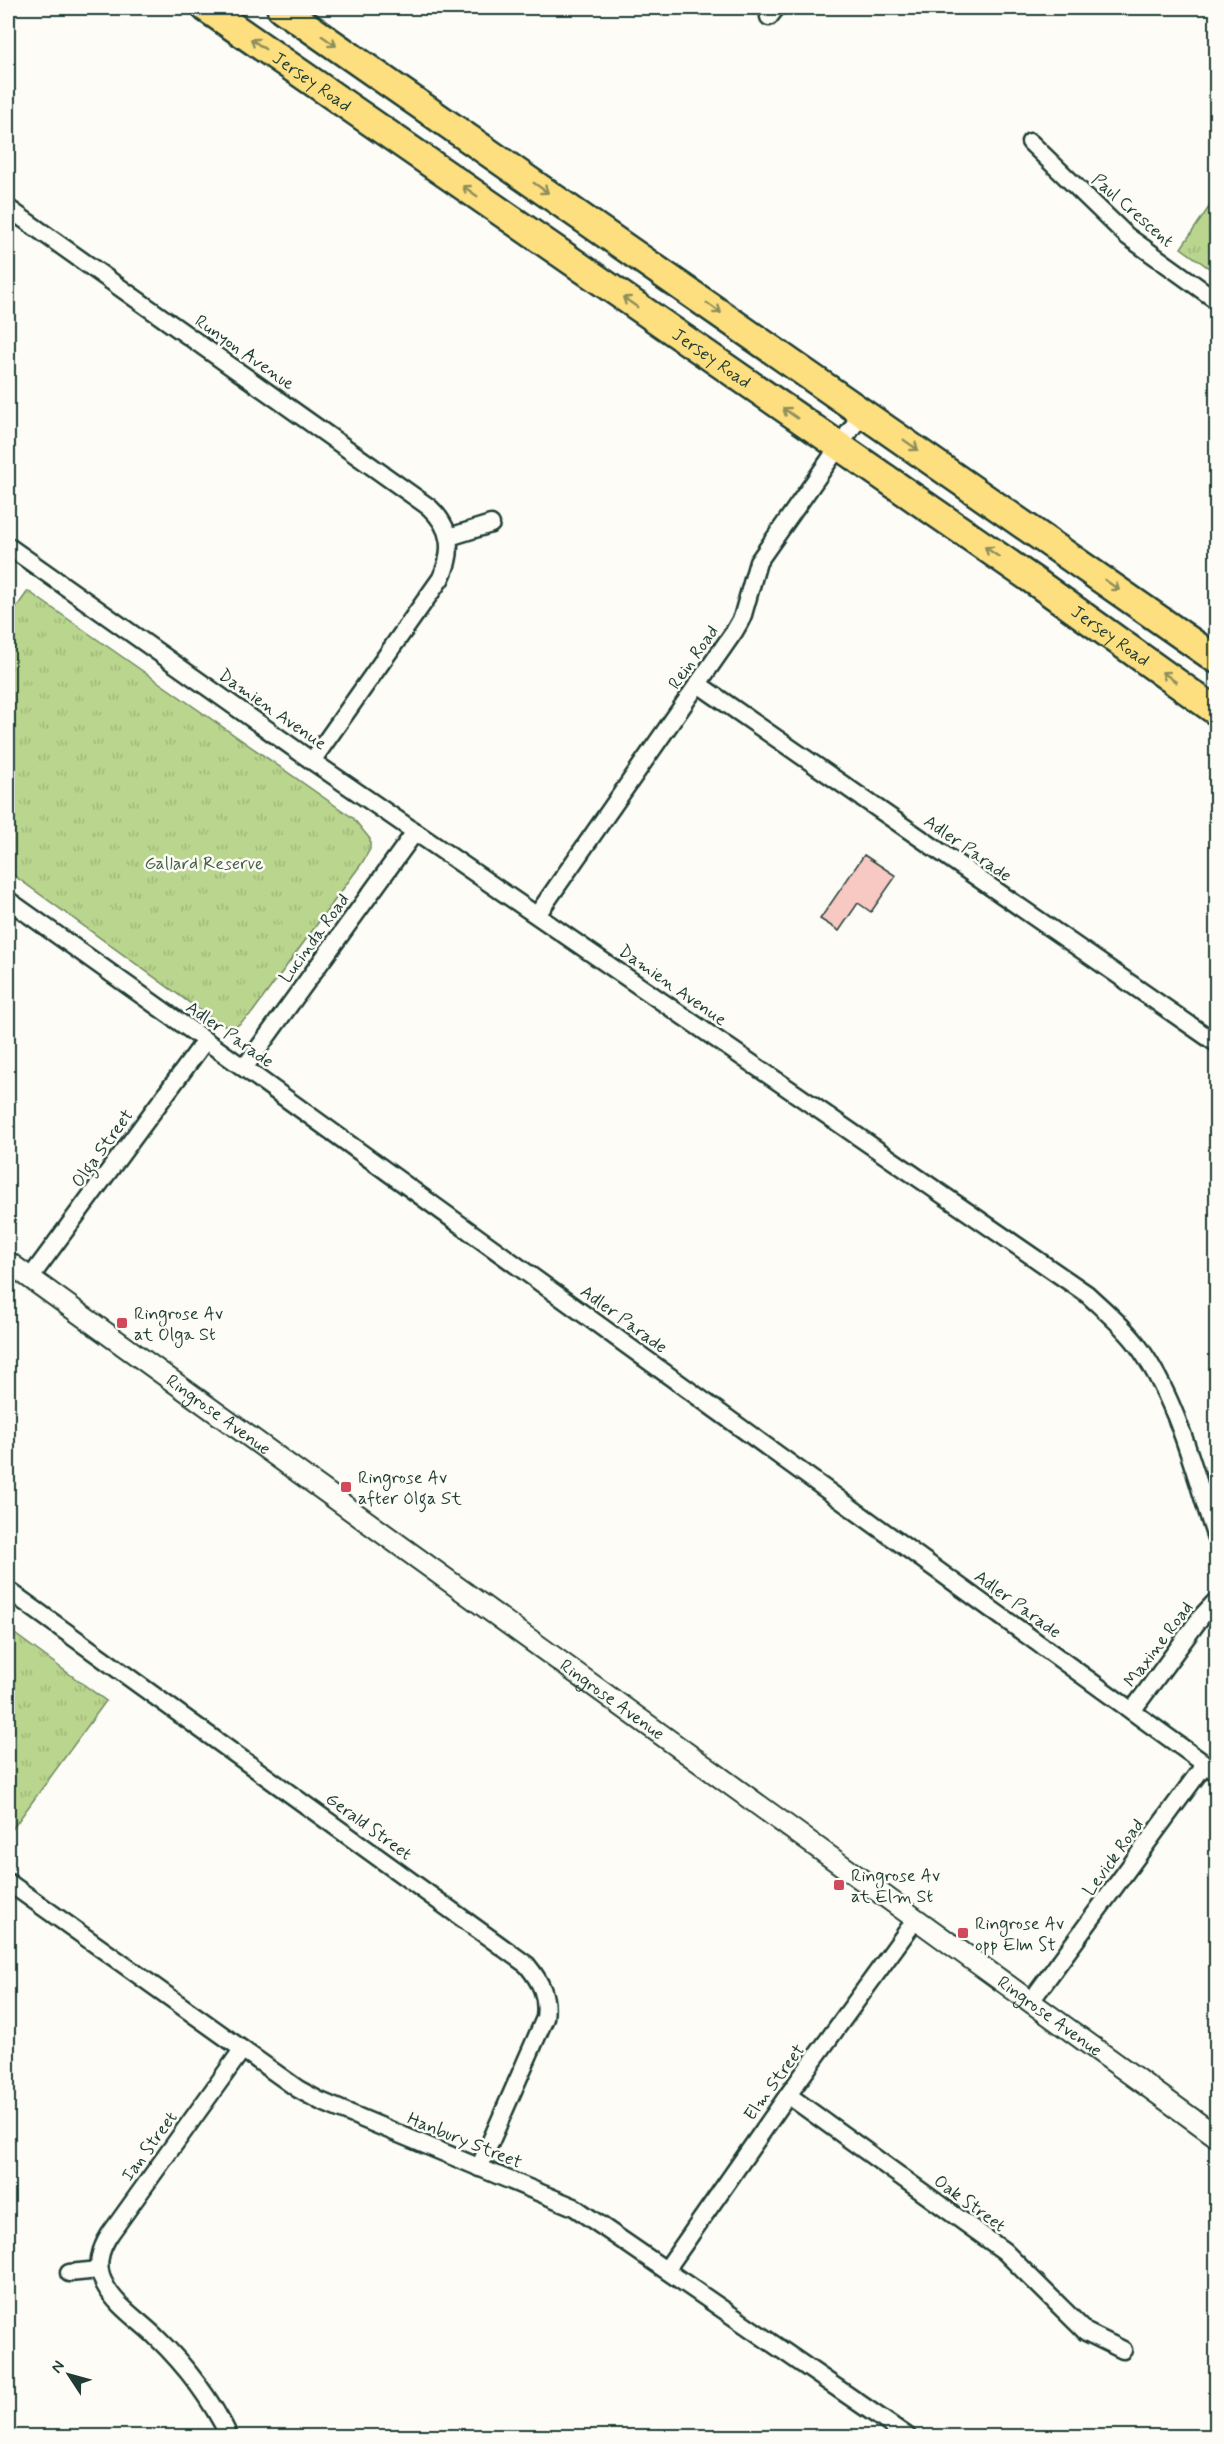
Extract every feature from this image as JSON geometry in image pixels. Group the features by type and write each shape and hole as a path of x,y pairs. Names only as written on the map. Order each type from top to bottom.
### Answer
{"highway":[{"name":"Jersey Road","path":"206,8 1216,711"},
{"path":"281,8 1216,659"}],"street":[{"name":"Paul Crescent","path":"1030,142 1132,240 1216,300"},
{"name":"Runyon Avenue","path":"8,208 429,507 444,523 449,537"},
{"name":"Rein Road","path":"537,915 698,684 741,618 758,562 863,412"},
{"path":"312,761 441,578 449,558 449,537 491,524"},
{"name":"Damien Avenue","path":"8,546 312,761 1095,1302 1135,1342 1158,1376 1172,1406 1216,1538"},
{"name":"Adler Parade","path":"698,684 1216,1043"},
{"name":"Lucinda Road","path":"244,1068 415,832"},
{"name":"Adler Parade","path":"8,900 244,1068 1211,1768"},
{"name":"Olga Street","path":"30,1278 205,1041"},
{"name":"Ringrose Avenue","path":"8,1263 1216,2136"},
{"name":"Gerald Street","path":"8,1590 527,1965 544,1992 547,2005 545,2018 478,2168"},
{"name":"Maxine Road","path":"1132,1711 1201,1617 1216,1601"},
{"name":"Levick Road","path":"1031,2001 1211,1768"},
{"name":"Hanbury Street","path":"8,1882 242,2050 320,2101 574,2206 907,2436"},
{"name":"Elm Street","path":"666,2270 788,2095 916,1919"},
{"name":"Ian Street","path":"99,2270 100,2253 110,2234 242,2050"},
{"name":"Oak Street","path":"788,2095 1004,2251 1086,2331 1123,2350"},
{"path":"69,2273 99,2270 110,2293 159,2340 200,2387 229,2436"}],"green space":[{"path":"1216,197 1216,273 1181,248"},
{"name":"Gallard Reserve","path":"28,591 353,818 370,839 370,849 362,863 252,1013 233,1029 212,1019 8,871 8,619"},
{"path":"8,1629 106,1701 8,1835"}],"building":[{"path":"864,855 896,876 871,912 858,903 839,931 820,919"}],"place":[{"name":"Ringrose Av at Olga St","path":"122,1323"},
{"name":"Ringrose Av after Olga St","path":"346,1487"},
{"name":"Ringrose Av at Elm St","path":"839,1885"},
{"name":"Ringrose Av opp Elm St","path":"963,1933"}]}
